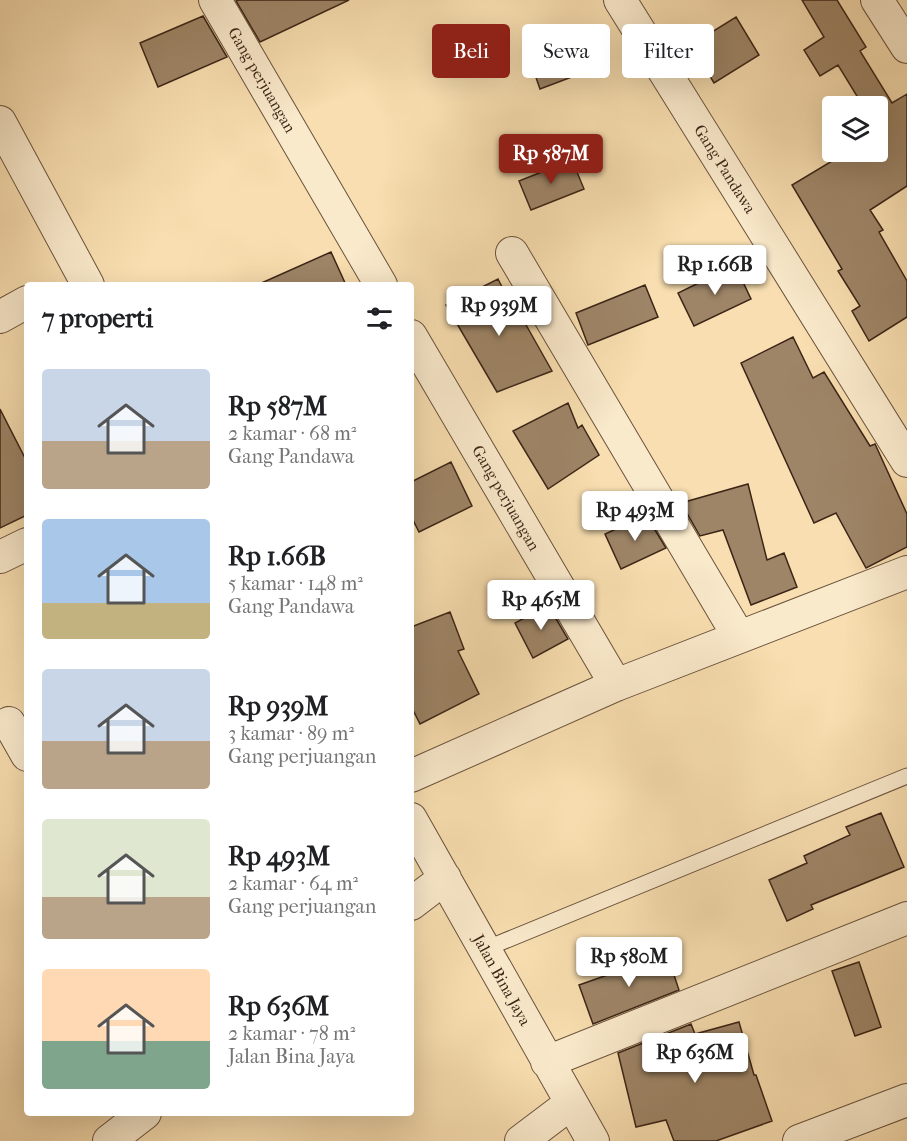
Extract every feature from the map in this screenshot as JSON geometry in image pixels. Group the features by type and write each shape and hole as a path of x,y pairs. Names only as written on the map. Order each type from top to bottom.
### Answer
{"street":[{"name":"Gang perjuangan","path":"215,0 379,282"},
{"name":"Gang Pandawa","path":"620,0 907,461"},
{"path":"877,0 907,47"},
{"path":"0,122 76,281"},
{"path":"512,253 739,637"},
{"path":"0,317 24,304"},
{"name":"Gang perjuangan","path":"414,341 616,685"},
{"path":"0,557 24,545"},
{"path":"414,775 616,685 907,572"},
{"path":"12,722 24,748"},
{"name":"Jalan Bina Jaya","path":"414,824 570,1104 593,1141"},
{"path":"414,902 445,878"},
{"path":"548,1062 907,918"},
{"path":"799,1141 907,1100"},
{"path":"520,1141 570,1104"},
{"path":"110,1141 141,1116"}],"lane":[{"path":"485,949 907,776"}],"building":[{"path":"349,0 260,42 236,1"},
{"path":"802,0 837,0 866,47 860,51 888,96 857,96 838,65 820,76 804,50 824,37"},
{"path":"203,16 227,57 158,87 140,43"},
{"path":"736,17 759,55 714,83 711,78 714,78 714,31"},
{"path":"536,78 569,78 540,89"},
{"path":"907,94 907,186 870,210 883,230 879,232 907,281 907,317 869,341 852,311 860,306 838,271 842,269 792,185 830,162 888,162 888,96 892,103"},
{"path":"572,160 584,189 531,210 519,181"},
{"path":"331,252 345,282 264,282"},
{"path":"735,265 751,299 694,326 678,293"},
{"path":"498,279 518,318 521,316 552,371 497,392 446,305"},
{"path":"645,285 658,317 588,345 576,313"},
{"path":"793,337 813,378 824,372 870,446 875,444 907,514 907,547 866,568 836,513 814,523 741,363"},
{"path":"568,403 578,428 582,425 599,455 548,489 513,431"},
{"path":"0,409 24,456 24,516 0,528"},
{"path":"451,462 472,506 419,532 414,522 414,480"},
{"path":"748,484 767,560 784,553 797,587 751,605 723,530 700,536 681,503"},
{"path":"646,515 666,548 621,569 605,534"},
{"path":"548,605 568,639 533,658 515,623"},
{"path":"450,612 464,649 458,651 479,694 420,724 414,712 414,626"},
{"path":"881,813 904,867 811,905 813,909 787,921 769,880 807,863 804,856 850,835 846,827"},
{"path":"667,954 679,990 593,1024 579,985"},
{"path":"859,962 881,1027 855,1036 832,971"},
{"path":"739,1022 754,1075 756,1075 772,1121 716,1141 674,1141 666,1120 636,1127 618,1053 691,1024 695,1034"}]}
